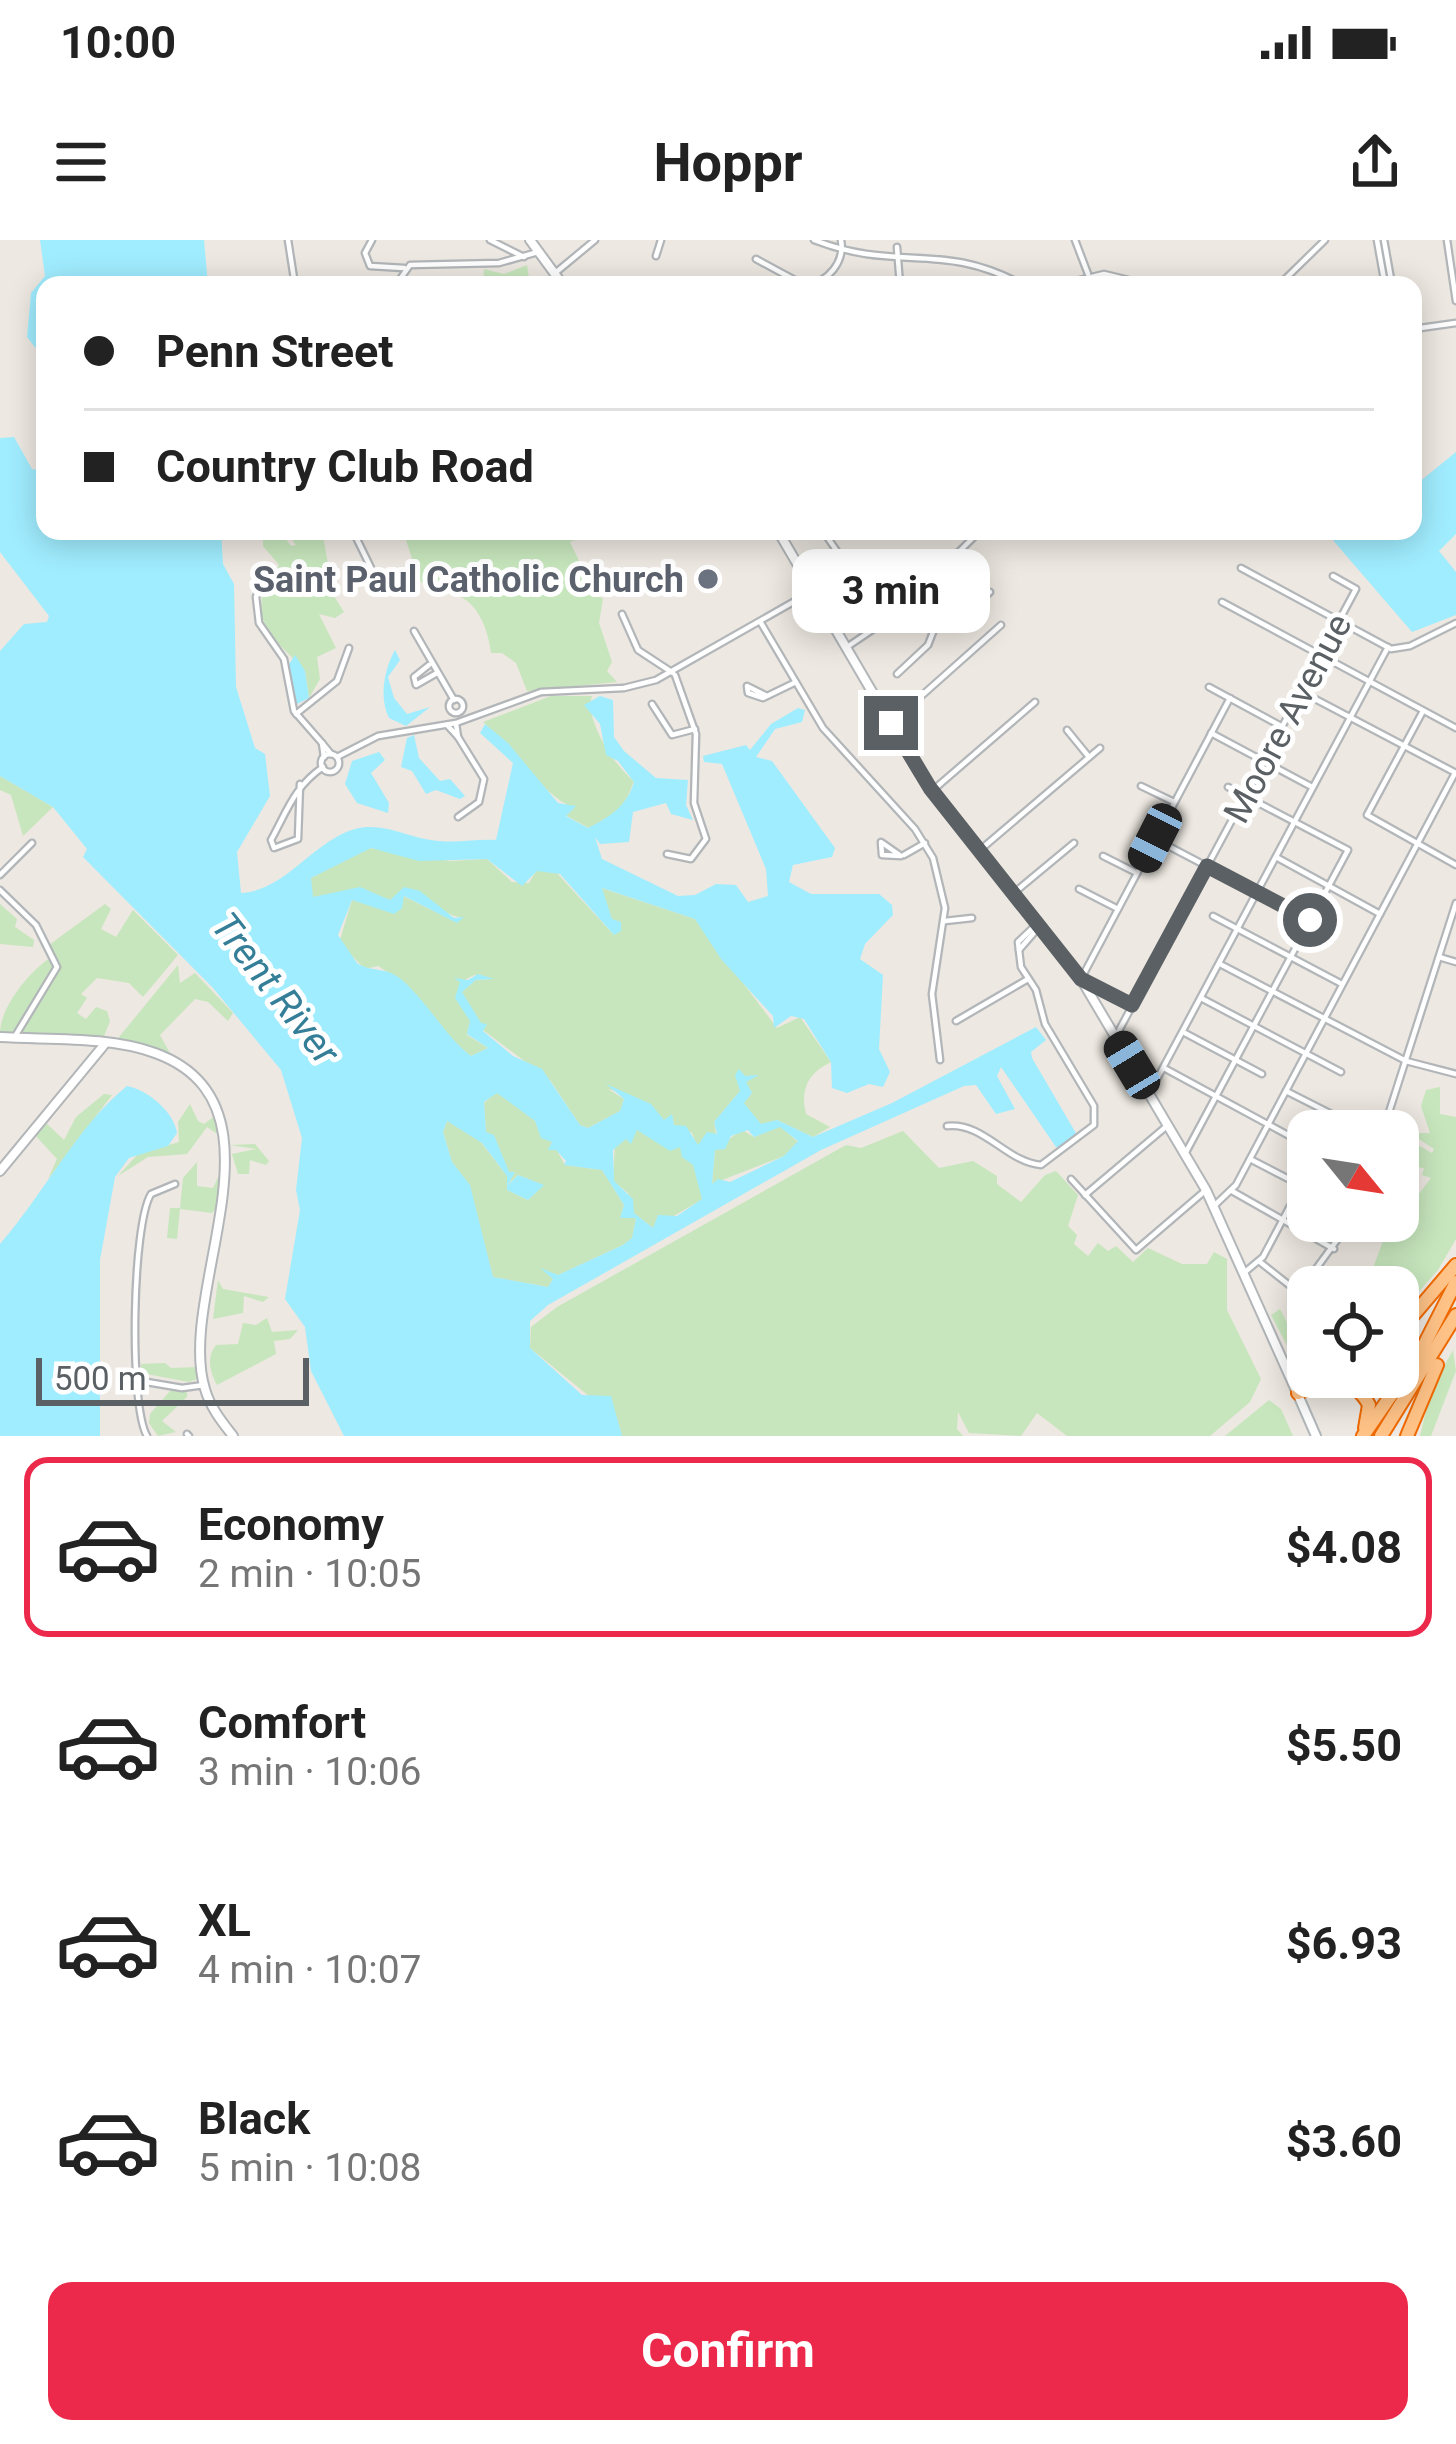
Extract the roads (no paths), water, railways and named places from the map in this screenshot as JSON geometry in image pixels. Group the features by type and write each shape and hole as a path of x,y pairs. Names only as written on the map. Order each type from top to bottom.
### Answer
{"highway":[{"path":"1419,1308 1456,1265"},
{"path":"1361,1436 1420,1353 1456,1282"},
{"path":"1382,1436 1456,1315"},
{"path":"1407,1436 1456,1327"},
{"path":"1361,1436 1369,1405 1363,1398"}],"street":[{"path":"288,240 294,276"},
{"path":"372,240 364,254 367,264 404,268 538,252"},
{"path":"490,240 524,257"},
{"path":"530,240 554,274 595,240"},
{"path":"656,256 661,240"},
{"path":"814,240 842,249 910,244"},
{"path":"827,276 842,249 841,240"},
{"path":"1075,240 1089,275"},
{"path":"1288,276 1325,240"},
{"path":"1380,240 1387,276"},
{"path":"1447,240 1456,301"},
{"path":"1304,241 1313,251"},
{"path":"897,247 899,276"},
{"path":"756,259 789,276"},
{"path":"993,260 1012,276"},
{"path":"400,276 404,268"},
{"path":"1086,276 1095,276"},
{"path":"1422,327 1456,323"},
{"path":"357,540 371,568"},
{"path":"786,540 932,791 1081,979 1206,1190 1287,1368"},
{"path":"294,801 298,838 274,848 270,843 300,784 330,756 378,736 447,725 541,692 624,688 673,672 839,576 843,564 828,540"},
{"path":"914,625 922,588 971,540"},
{"path":"267,568 256,597 257,616 284,659 285,689 296,713 322,743 336,770 322,767"},
{"path":"1241,568 1388,647 1410,646 1456,623"},
{"name":"Moore Avenue","path":"1115,1037 1356,589 1333,576"},
{"path":"847,646 884,622 955,625 990,592"},
{"path":"1222,602 1456,728"},
{"path":"622,614 634,645 673,672 695,730 694,802 706,842 688,860 668,854"},
{"path":"761,623 794,683 848,760 925,843 941,883 945,921 932,994 940,1060"},
{"path":"891,723 1001,625"},
{"path":"897,674 928,645 935,627"},
{"path":"415,631 430,664 454,700 463,705 458,713 458,737"},
{"path":"1149,1094 1388,647"},
{"path":"296,713 338,681 349,648"},
{"path":"430,664 412,681 421,685 436,673"},
{"path":"767,696 794,683"},
{"path":"1209,688 1282,726"},
{"path":"1214,1206 1232,1191 1250,1159 1455,773 1300,691"},
{"path":"1081,979 1230,698"},
{"path":"932,791 1035,702"},
{"path":"652,704 672,735 695,730"},
{"path":"1423,711 1367,815 1456,865"},
{"path":"447,725 484,779 477,805 458,817"},
{"path":"1067,730 1089,757"},
{"path":"1211,733 1313,788"},
{"path":"980,850 1100,748"},
{"path":"1141,786 1174,802"},
{"path":"1185,1154 1348,850 1228,787"},
{"path":"1155,838 1310,920"},
{"path":"0,875 32,843"},
{"path":"901,856 925,843"},
{"path":"1015,892 1074,843"},
{"path":"1102,856 1137,873"},
{"path":"1276,857 1380,914"},
{"path":"1389,875 1399,881"},
{"path":"0,890 36,926 57,967 14,1038"},
{"path":"1079,890 1118,909"},
{"path":"1390,1110 1456,903"},
{"path":"1213,916 1342,984"},
{"path":"945,921 973,918"},
{"path":"946,1126 965,1126 1024,1162 1042,1166 1094,1124 1094,1106 1045,1024 1018,955 1018,942 1040,924"},
{"path":"1439,957 1456,962"},
{"path":"1220,964 1406,1061 1456,1074"},
{"path":"956,1021 1028,979"},
{"path":"1081,979 1132,1005"},
{"path":"1201,998 1340,1072"},
{"path":"1183,1032 1262,1074"},
{"path":"0,1037 146,1050 176,1063 200,1083 220,1118 225,1157 202,1347 204,1385 233,1436"},
{"path":"0,1171 104,1045"},
{"path":"1164,1068 1287,1134"},
{"path":"1286,1090 1324,1110"},
{"path":"1085,1196 1168,1125"},
{"path":"1250,1159 1287,1178"},
{"path":"1071,1179 1136,1250 1206,1190"},
{"path":"147,1436 137,1412 135,1380 143,1210 160,1187 176,1184"},
{"path":"1232,1191 1334,1249"},
{"path":"1244,1273 1260,1262 1287,1214"},
{"path":"1320,1266 1338,1242"},
{"path":"1260,1262 1287,1283"},
{"path":"135,1380 182,1388 204,1385"},
{"path":"1300,1398 1316,1436"}],"water":[{"path":"40,240 204,240 207,276 45,276"},
{"path":"36,287 36,348 27,337 31,293"},
{"name":"Trent River","path":"14,437 36,470 36,540 222,540 223,564 234,584 236,687 255,748 265,754 270,796 237,852 241,893 271,884 355,829 376,827 439,841 496,840 513,763 480,733 485,724 508,743 558,803 576,806 566,816 588,828 596,824 622,804 634,782 618,761 606,755 600,724 584,705 600,696 613,700 614,737 624,751 656,778 688,780 686,805 693,820 671,814 666,803 633,812 629,842 600,844 595,837 602,859 678,896 695,895 716,884 736,885 748,902 768,896 766,869 722,764 704,762 703,756 746,745 750,750 771,724 798,708 805,710 802,722 775,729 756,757 772,761 835,848 832,857 793,865 789,882 811,894 879,894 892,905 893,915 865,944 860,959 883,975 879,1049 890,1072 883,1087 869,1084 847,1093 832,1088 831,1062 804,1019 791,1016 774,1028 773,1016 721,959 695,919 602,888 612,919 621,922 621,931 614,935 560,874 537,871 522,886 487,859 419,861 371,848 311,878 313,897 360,887 390,900 404,887 420,891 454,918 464,917 457,923 404,896 402,908 394,914 352,900 338,935 357,963 402,980 471,1056 488,1048 467,1034 470,1021 455,998 460,982 454,978 468,980 478,974 494,979 476,980 462,992 481,1023 487,1024 483,1031 513,1056 542,1069 580,1125 588,1128 620,1111 624,1099 606,1084 651,1104 664,1120 672,1114 674,1125 686,1126 698,1145 707,1132 717,1134 714,1122 740,1091 735,1075 739,1069 745,1076 759,1075 746,1082 752,1093 744,1103 761,1124 777,1120 813,1137 892,1103 1036,1027 1046,1040 1031,1052 1032,1058 1077,1135 1064,1147 1056,1147 1001,1067 997,1076 1015,1109 996,1114 976,1085 964,1086 821,1150 548,1305 530,1321 530,1348 582,1395 611,1396 622,1436 344,1436 311,1371 305,1327 285,1299 300,1210 296,1190 302,1138 281,1070 213,988 83,857 87,849 53,807 0,776 0,651 24,624 47,622 49,616 0,552 0,438","holes":["497,1093 535,1121 541,1138 552,1142 548,1150 556,1150 566,1161 564,1165 602,1170 624,1205 620,1218 636,1218 632,1238 623,1245 558,1275 540,1268 553,1279 548,1287 493,1277 470,1185 452,1162 443,1132 447,1121 482,1143 507,1176 507,1190 528,1200 544,1185 518,1175 508,1185 515,1172 509,1172 494,1135 486,1132 484,1102","780,1127 798,1141 784,1156 730,1182 718,1179 712,1184 715,1150 725,1149 731,1136 748,1130 754,1137","637,1130 670,1151 680,1147 682,1157 693,1165 702,1199 677,1216 658,1215 653,1228 634,1213 633,1199 614,1181 613,1150 626,1139 631,1144"]},
{"path":"1456,452 1456,534 1439,551 1456,572 1456,615 1412,632 1333,540 1422,540 1422,480"},
{"path":"395,650 400,660 388,677 394,698 407,714 430,707 406,726 389,718 384,701 386,675"},
{"path":"295,655 305,671 309,698 297,704 286,669"},
{"path":"414,735 419,758 440,781 450,779 465,796 460,799 436,790 426,794 412,771 401,767 407,738"},
{"path":"379,752 385,760 371,773 389,803 388,813 357,803 345,784 352,761"},
{"path":"127,1086 159,1103 177,1133 168,1146 129,1158 115,1177 100,1260 100,1436 0,1436 0,1244 93,1120"}],"place":[{"name":"Saint Paul Catholic Church","path":"708,579"}]}
